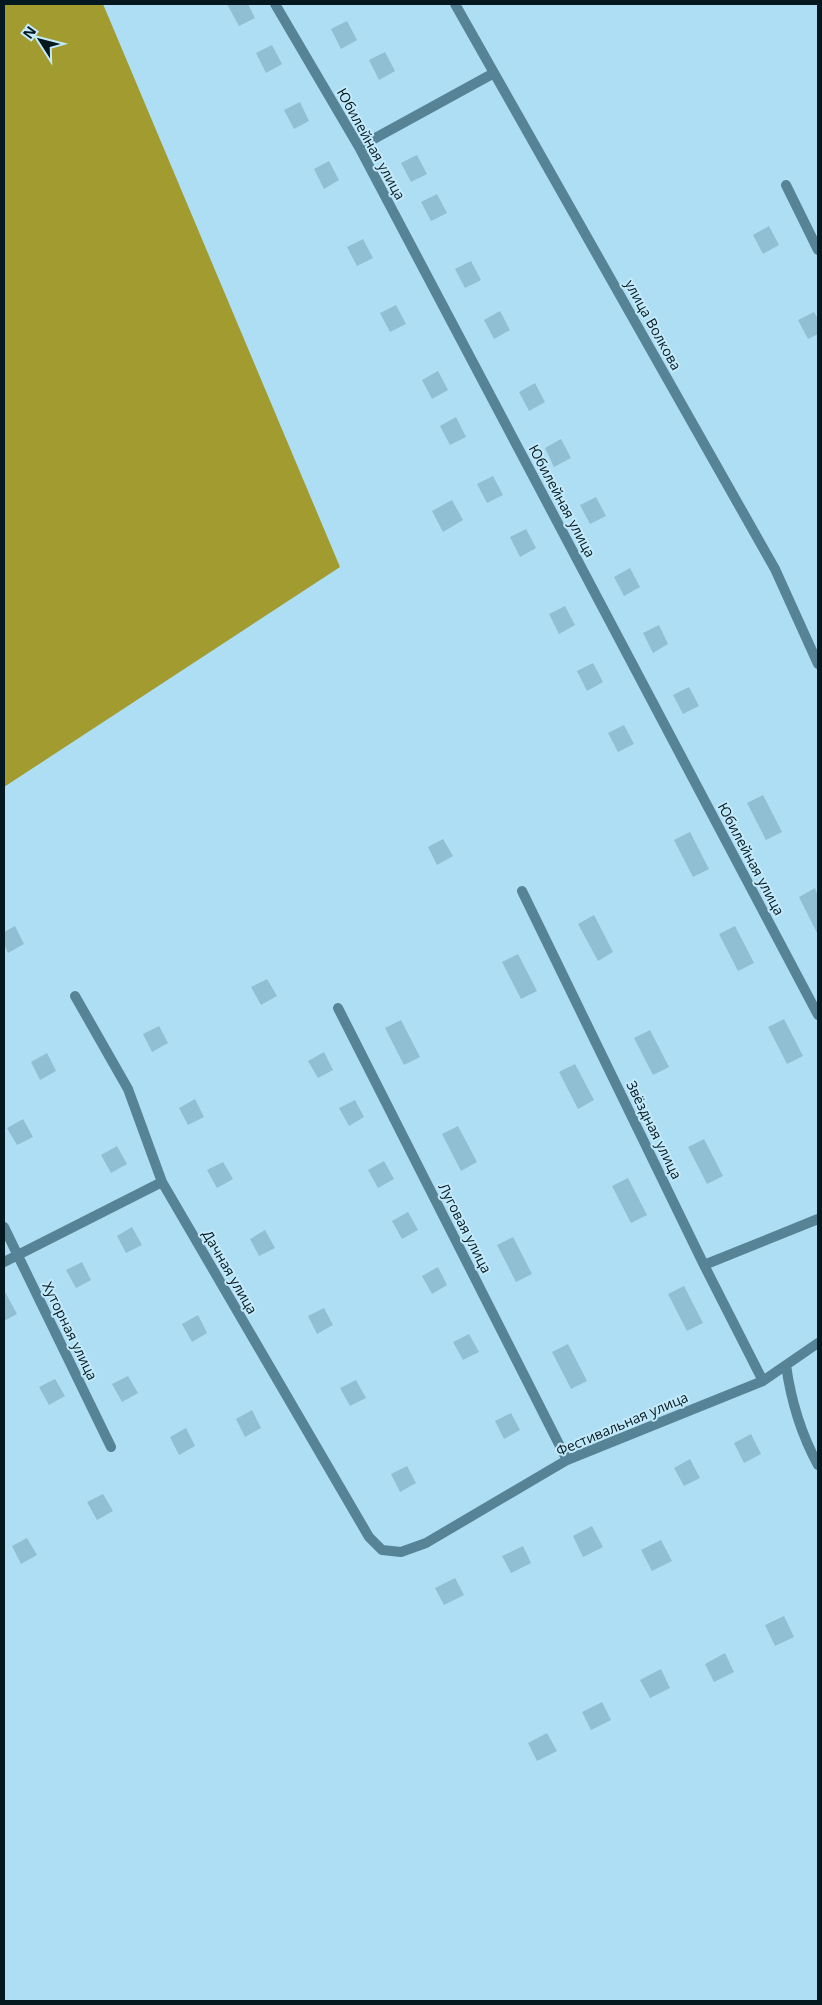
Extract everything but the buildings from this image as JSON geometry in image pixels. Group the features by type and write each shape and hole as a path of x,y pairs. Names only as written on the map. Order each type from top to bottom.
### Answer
{"street":[{"name":"Юбилейная улица","path":"275,4 359,147 818,1015"},
{"name":"улица Волкова","path":"455,4 775,569 818,664"},
{"path":"359,147 494,73"},
{"path":"786,185 818,250"},
{"name":"Звёздная улица","path":"522,891 704,1265 763,1381"},
{"name":"Дачная улица","path":"75,996 128,1089 162,1182 368,1537 382,1550"},
{"name":"Луговая улица","path":"338,1008 567,1460"},
{"path":"4,1262 162,1182"},
{"path":"704,1265 818,1219"},
{"name":"Хуторная улица","path":"4,1227 111,1447"},
{"name":"Фестивальная улица","path":"382,1550 401,1552 426,1543 567,1460 763,1381 818,1343"},
{"path":"786,1365 790,1392 805,1442 818,1465"}],"shaded area":[{"path":"4,4 103,4 340,567 4,787"}]}
